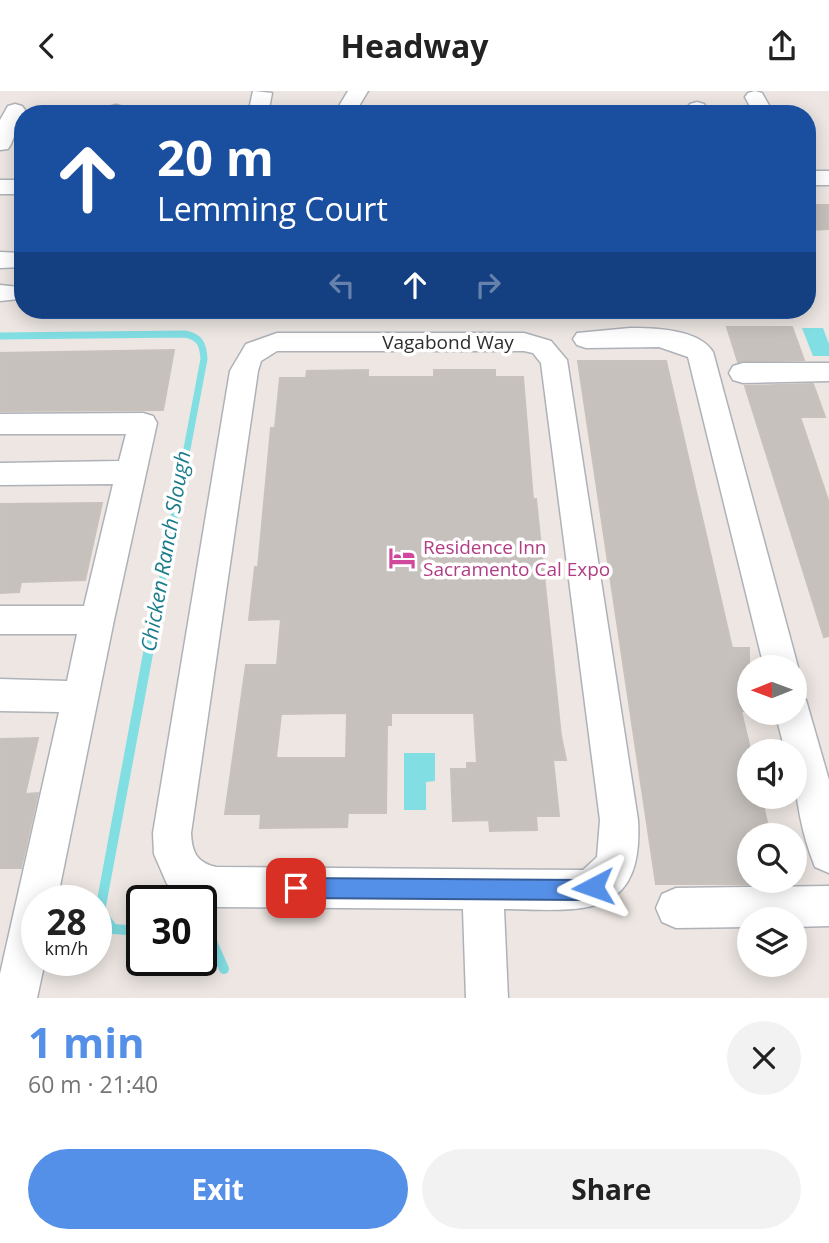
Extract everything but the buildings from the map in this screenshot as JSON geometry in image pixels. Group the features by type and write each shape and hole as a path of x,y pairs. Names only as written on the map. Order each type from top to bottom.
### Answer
{"street":[{"path":"0,144 14,112"},
{"path":"586,339 669,337 700,352 778,655"},
{"name":"Vagabond Way","path":"514,341 533,343 550,353 556,367 617,806 620,851 610,873 593,887 584,890 483,890 216,887 195,882 179,868 173,858 172,833 244,371 252,352 268,343 514,341"},
{"path":"743,373 829,373"},
{"path":"0,424 143,423 97,620 40,885"},
{"path":"0,474 131,472"},
{"path":"0,620 97,620"},
{"path":"0,695 80,697"},
{"path":"796,725 829,853"},
{"path":"483,890 487,998"},
{"path":"676,908 829,906"},
{"path":"16,998 21,975"}],"water":[{"path":"802,328 823,328 829,344 829,356 813,356"},
{"path":"404,753 435,753 435,781 426,782 426,810 404,810"}],"waterway":[{"name":"Chicken Ranch Slough","path":"0,336 185,334 200,342 204,359 155,618"},
{"name":"Chicken Ranch Slough","path":"126,930 113,929 100,911 155,616"},
{"name":"Chicken Ranch Slough","path":"217,953 224,969"}],"place":[{"name":"Residence Inn Sacramento Cal Expo","path":"402,558"}],"route":[{"path":"296,888 584,890 593,887"}]}
